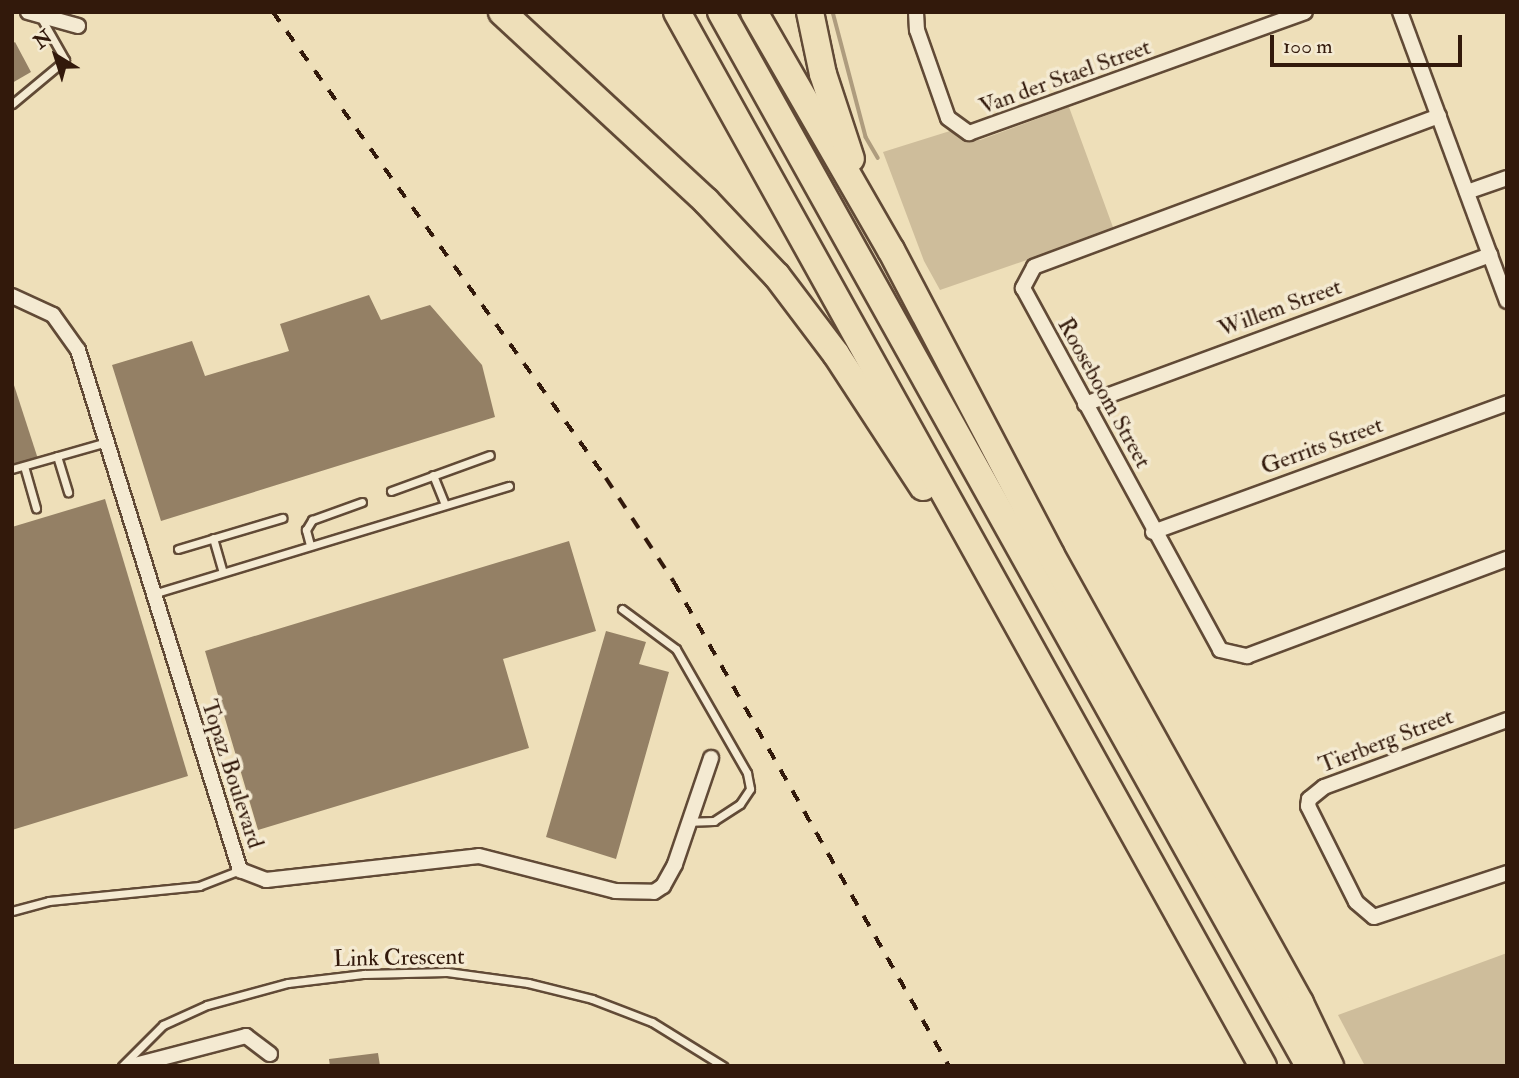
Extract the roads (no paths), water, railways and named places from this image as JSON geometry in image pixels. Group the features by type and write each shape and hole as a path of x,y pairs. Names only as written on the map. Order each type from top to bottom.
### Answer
{"highway":[{"path":"502,12 706,201 777,276 836,354 1034,655"},
{"path":"677,12 1263,1066"},
{"path":"720,12 1309,1066"},
{"path":"754,12 891,250 1051,555 1300,1003 1329,1066"},
{"path":"810,12 842,138 891,250"}],"street":[{"name":"Van der Stael Street","path":"916,12 917,30 948,118 960,130 976,133 1305,12"},
{"path":"1400,12 1507,301"},
{"path":"34,14 78,26"},
{"name":"Rooseboom Street","path":"1439,116 1031,269 1023,284 1025,295 1213,644 1238,656 1507,559"},
{"path":"1467,192 1507,177"},
{"name":"Willem Street","path":"1085,404 1490,255"},
{"name":"Topaz Boulevard","path":"12,296 38,304 68,331 107,442 152,594 240,870 266,880 480,856 639,894 663,886 691,822 711,758"},
{"name":"Gerrits Street","path":"1153,532 1507,403"},
{"name":"Tierberg Street","path":"1507,720 1324,787 1308,799 1308,806 1356,902 1374,917 1507,873"},
{"path":"131,1066 246,1036 270,1054"}],"lane":[{"path":"12,104 65,60 34,14"},
{"path":"12,469 107,442"},
{"path":"391,491 490,455"},
{"path":"57,456 68,492"},
{"path":"24,466 36,508"},
{"path":"433,475 445,504"},
{"path":"152,594 509,486"},
{"path":"310,545 306,530 312,520 362,502"},
{"path":"178,549 282,518"},
{"path":"213,538 223,572"},
{"path":"622,609 672,643 747,773 750,789 740,804 714,821 691,822"},
{"path":"12,911 49,901 199,886 240,870"},
{"name":"Link Crescent","path":"122,1066 163,1026 200,1007 288,983 364,974 447,972 528,983 592,999 652,1022 723,1066"}],"waterway":[{"path":"833,12 866,137 878,158"}],"railway":[{"path":"273,12 606,478 674,582 949,1066"}]}
